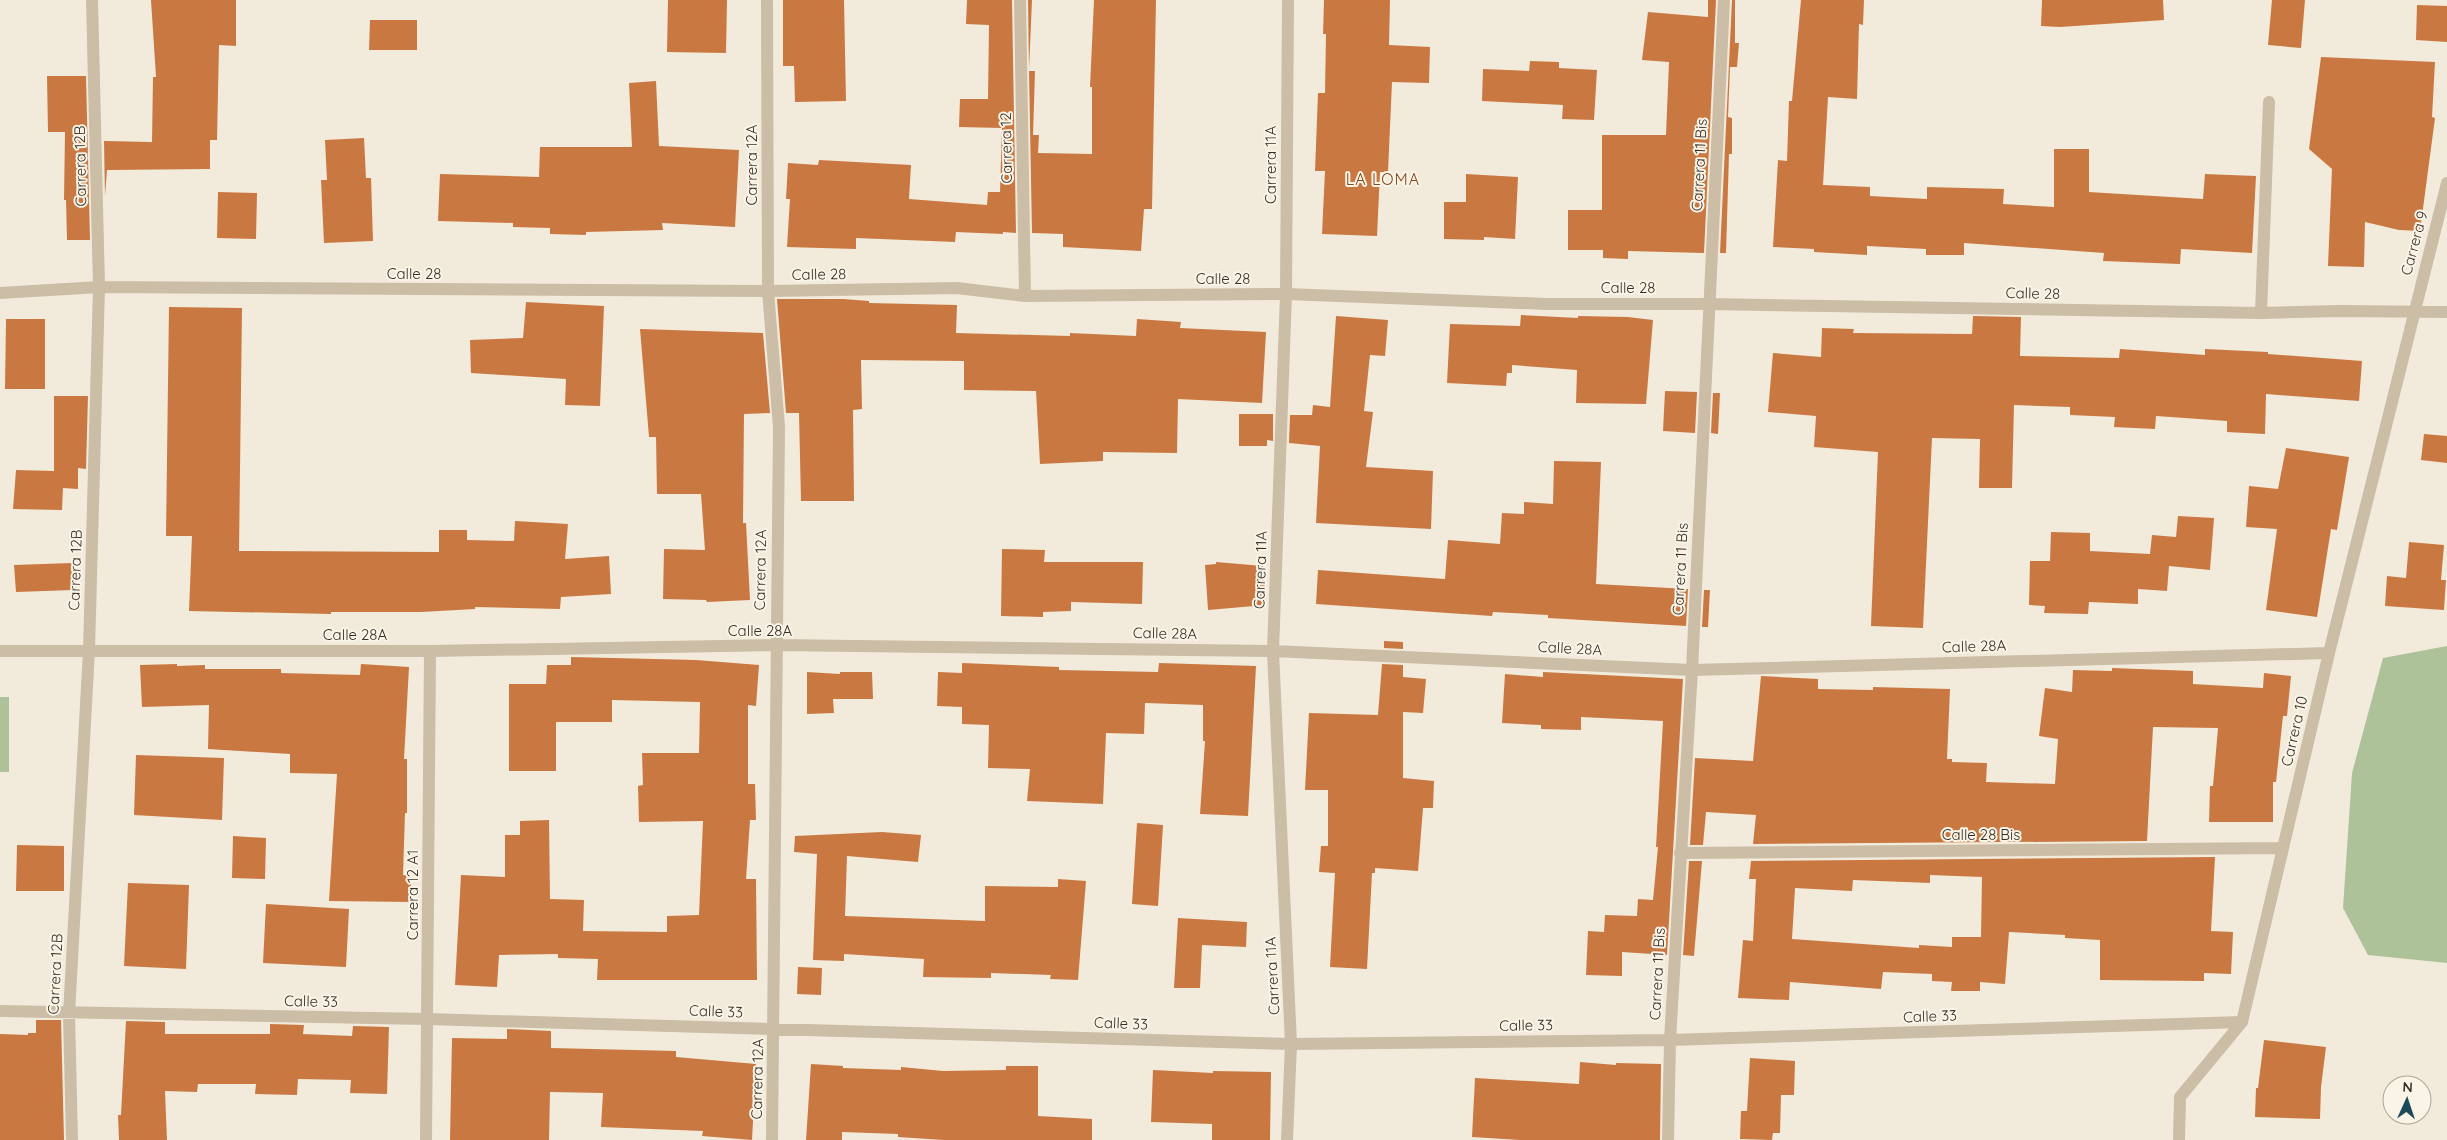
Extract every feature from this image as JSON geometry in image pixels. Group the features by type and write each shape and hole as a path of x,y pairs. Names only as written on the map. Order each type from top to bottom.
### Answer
{"street":[{"name":"Carrera 12B","path":"72,1140 69,1014 89,650 99,287 92,0"},
{"name":"Carrera 12A","path":"767,0 768,291 778,427 775,1029 772,1140"},
{"name":"Carrera 12","path":"1020,0 1024,296"},
{"name":"Carrera 11A","path":"1288,0 1286,294 1273,651 1291,1044 1288,1140"},
{"name":"Carrera 11 Bis","path":"1668,1140 1670,1040 1692,670 1724,0"},
{"path":"2260,314 2269,102"},
{"name":"Carrera 9","path":"2413,312 2447,183"},
{"name":"Calle 28","path":"0,293 99,287 768,291 958,288 1024,296 1286,294 1547,304 1708,304 2260,314 2339,311 2447,312"},
{"name":"Carrera 10","path":"2179,1140 2180,1097 2242,1022 2329,653 2413,312"},
{"name":"Calle 28A","path":"0,651 430,651 776,645 1273,651 1692,670 2329,653"},
{"name":"Carrera 12 A1","path":"426,1140 430,651"},
{"name":"Calle 28 Bis","path":"1680,853 2283,848"},
{"name":"Calle 33","path":"0,1011 69,1014 427,1019 1291,1044 1670,1040 2242,1022"}],"green space":[{"path":"2447,646 2447,963 2368,955 2343,908 2352,773 2383,658"},
{"path":"0,697 9,697 9,772 0,772"}],"building":[{"path":"151,0 236,0 236,46 219,45 217,140 210,140 210,169 107,170 105,196 104,141 152,142 153,77 156,77"},
{"path":"668,0 727,0 726,53 667,52"},
{"path":"783,0 844,0 846,101 795,102 794,66 783,66"},
{"path":"967,0 1012,0 1016,233 956,232 955,242 856,238 856,249 787,247 790,199 786,199 788,163 818,165 819,160 911,165 909,199 987,205 988,192 1000,192 1002,128 959,127 960,99 988,99 989,25 966,24"},
{"path":"1028,0 1032,0 1029,70"},
{"path":"1094,0 1156,0 1152,209 1144,209 1141,251 1063,247 1063,234 1032,233 1029,71 1035,71 1033,135 1039,135 1038,153 1092,154 1092,87 1090,87"},
{"path":"1324,0 1390,0 1389,45 1430,47 1429,83 1392,82 1388,172 1380,172 1377,236 1322,234 1325,171 1315,171 1318,93 1325,93 1326,34 1323,34"},
{"path":"1708,0 1716,0 1704,253 1628,251 1628,259 1603,258 1603,250 1568,250 1568,210 1602,210 1602,135 1666,135 1669,62 1642,60 1648,12 1708,17"},
{"path":"1732,0 1735,0 1735,43 1739,43 1737,67 1730,67 1728,117 1732,118 1732,154 1729,154 1726,253 1720,253"},
{"path":"1801,0 1864,0 1863,25 1859,24 1857,99 1828,97 1823,185 1870,187 1870,196 1927,199 1927,187 2004,189 2003,204 2054,207 2054,149 2089,149 2089,192 2203,199 2205,174 2256,176 2252,253 2181,249 2180,264 2103,261 2104,253 1964,243 1964,255 1926,255 1926,249 1867,246 1867,255 1814,252 1814,249 1773,247 1778,160 1787,161 1789,101 1792,101"},
{"path":"2042,0 2163,0 2164,20 2060,27 2041,26"},
{"path":"2272,0 2305,0 2301,48 2268,45"},
{"path":"2417,5 2447,6 2447,42 2416,40"},
{"path":"370,20 417,20 417,50 369,50"},
{"path":"2321,57 2435,62 2432,117 2435,118 2420,231 2399,230 2365,222 2364,267 2328,266 2332,169 2309,149"},
{"path":"1530,61 1559,62 1559,68 1597,70 1594,120 1562,119 1563,105 1482,101 1483,69 1529,71"},
{"path":"47,76 86,76 90,240 67,240 66,200 64,200 65,132 48,132"},
{"path":"656,81 659,146 739,150 735,227 662,223 663,230 586,232 586,235 550,234 550,228 513,227 513,223 438,221 440,174 539,177 540,147 632,147 629,83"},
{"path":"364,138 366,178 371,178 373,241 324,243 321,180 327,180 325,140"},
{"path":"1466,174 1518,177 1515,239 1484,237 1484,240 1444,239 1444,202 1466,202"},
{"path":"218,192 257,193 256,239 217,238"},
{"path":"777,299 843,299 869,301 869,303 957,305 956,333 1070,336 1070,333 1136,336 1137,319 1181,322 1180,328 1266,332 1262,403 1178,399 1177,453 1103,452 1103,461 1040,464 1036,391 964,390 964,361 861,360 862,409 853,410 854,501 801,501 799,413 786,413"},
{"path":"526,302 604,306 600,406 565,405 566,379 471,373 470,340 523,338"},
{"path":"169,307 242,308 239,551 439,552 439,530 467,530 467,540 514,541 515,521 568,524 565,559 609,556 611,594 561,597 560,609 475,607 475,609 421,612 331,612 331,614 189,611 192,536 166,536"},
{"path":"1521,315 1578,318 1578,316 1628,317 1653,320 1646,404 1576,403 1577,370 1512,365 1512,373 1507,373 1506,386 1447,383 1450,324 1520,326"},
{"path":"1336,316 1388,320 1385,356 1370,355 1364,411 1373,412 1366,467 1433,471 1431,529 1316,523 1320,446 1289,443 1290,415 1312,415 1313,405 1330,407"},
{"path":"1973,316 2021,317 2020,356 2119,358 2120,349 2205,355 2205,349 2268,352 2268,354 2362,361 2359,401 2266,394 2265,434 2227,432 2227,421 2156,416 2155,429 2114,427 2115,417 2070,415 2070,407 2014,405 2012,488 1979,488 1980,439 1932,438 1923,628 1871,626 1878,452 1814,447 1816,416 1768,412 1773,353 1821,357 1822,328 1854,329 1853,333 1972,334"},
{"path":"6,319 45,319 45,389 5,389"},
{"path":"640,329 763,333 770,413 744,414 743,523 746,523 750,600 707,602 706,600 663,599 664,549 705,550 701,494 657,494 656,437 649,437"},
{"path":"1665,391 1697,392 1695,433 1663,431"},
{"path":"1713,393 1720,393 1718,434 1711,433"},
{"path":"54,396 88,396 86,469 78,468 78,489 63,488 62,510 13,509 16,470 54,471"},
{"path":"1239,414 1273,414 1273,441 1267,440 1267,446 1239,446"},
{"path":"2424,434 2447,436 2447,463 2421,460"},
{"path":"2286,448 2349,457 2337,530 2331,529 2317,617 2266,610 2277,529 2246,527 2249,486 2278,489"},
{"path":"1554,461 1601,462 1596,584 1688,589 1686,626 1548,618 1548,615 1493,612 1492,616 1316,604 1318,570 1445,579 1448,540 1500,544 1502,513 1524,514 1524,502 1553,504"},
{"path":"2178,516 2214,518 2210,570 2169,566 2167,591 2138,589 2138,604 2089,602 2088,614 2044,613 2045,606 2029,605 2030,561 2050,561 2051,532 2090,533 2090,551 2150,554 2152,535 2176,537"},
{"path":"2409,542 2444,545 2441,580 2446,580 2444,610 2385,606 2387,576 2406,578"},
{"path":"1002,549 1045,550 1044,562 1143,562 1142,604 1071,602 1071,611 1043,612 1043,617 1001,616"},
{"path":"1216,562 1263,566 1266,605 1208,610 1205,565 1216,564"},
{"path":"72,563 73,590 16,592 14,565"},
{"path":"1704,590 1710,590 1708,627 1702,627"},
{"path":"1384,641 1403,642 1403,649 1384,648"},
{"path":"571,657 696,660 759,665 756,706 748,705 748,784 755,784 756,820 750,820 746,879 756,879 757,980 597,980 598,959 558,958 558,954 499,955 497,987 455,985 461,875 505,877 505,835 520,835 520,821 549,820 550,899 584,900 583,931 667,932 667,916 699,915 703,821 639,822 638,786 643,785 642,753 699,753 700,702 612,700 612,722 556,722 556,771 509,771 509,684 546,684 547,665 571,665"},
{"path":"962,663 1059,667 1059,670 1158,672 1159,663 1256,666 1248,816 1200,814 1205,741 1203,741 1203,705 1145,703 1144,734 1106,733 1103,804 1027,801 1030,769 988,768 989,725 962,724 962,707 937,706 938,672 962,673"},
{"path":"177,664 177,666 205,665 205,669 281,669 281,673 360,675 361,664 409,667 404,759 407,759 407,813 405,813 403,875 411,876 411,902 329,901 337,774 290,773 290,754 208,749 209,705 142,707 140,665"},
{"path":"1382,664 1403,665 1403,677 1426,679 1423,713 1403,712 1403,778 1434,781 1433,808 1423,808 1418,871 1375,868 1375,873 1372,873 1367,969 1330,967 1335,873 1319,872 1321,846 1328,846 1328,790 1305,790 1309,713 1378,715"},
{"path":"2112,668 2193,671 2193,684 2263,688 2264,673 2291,676 2287,716 2283,716 2276,782 2273,782 2273,822 2209,822 2210,786 2213,786 2218,728 2153,727 2147,841 1753,844 1756,815 1706,812 1703,845 1690,845 1695,758 1753,761 1761,676 1818,679 1818,689 1873,690 1873,687 1950,689 1947,759 1952,759 1952,762 1987,763 1986,782 2055,784 2058,739 2039,736 2045,688 2072,692 2073,670 2112,671"},
{"path":"807,672 840,674 840,672 872,672 873,699 833,699 834,713 807,714"},
{"path":"1543,672 1683,679 1667,955 1622,952 1622,976 1586,975 1588,931 1604,932 1605,915 1637,916 1638,899 1653,900 1658,847 1656,847 1663,721 1581,717 1581,730 1541,729 1541,725 1502,723 1505,674 1543,677"},
{"path":"136,755 224,758 222,820 134,815"},
{"path":"1137,823 1163,825 1158,906 1132,904"},
{"path":"882,832 921,835 918,862 847,856 845,916 985,921 985,886 1058,887 1058,879 1086,881 1078,980 1050,979 1051,975 991,973 991,978 923,977 924,959 844,954 844,961 813,960 817,854 794,852 795,836"},
{"path":"233,836 266,838 265,879 232,878"},
{"path":"17,845 64,846 64,891 16,891"},
{"path":"2215,857 2211,931 2233,932 2231,974 2204,973 2204,981 2100,980 2100,940 2065,938 2065,935 2009,932 2005,984 1980,982 1980,991 1951,991 1952,982 1932,981 1932,974 1883,972 1881,989 1790,982 1789,1000 1738,998 1743,940 1753,941 1756,879 1749,879 1751,861","holes":["1930,875 1982,877 1981,937 1952,937 1952,947 1919,945 1919,948 1792,939 1795,888 1852,891 1853,880 1930,883"]},
{"path":"1689,861 1702,861 1694,956 1683,955"},
{"path":"128,883 189,885 186,969 124,966"},
{"path":"266,904 349,909 346,967 263,963"},
{"path":"1178,918 1247,922 1246,947 1202,945 1200,988 1174,988"},
{"path":"798,967 822,968 821,995 797,994"},
{"path":"36,1020 61,1020 64,1140 0,1140 0,1034 28,1035 28,1033 36,1033"},
{"path":"126,1021 165,1022 165,1034 270,1034 270,1024 304,1025 303,1034 352,1036 353,1026 389,1027 387,1094 350,1093 351,1080 298,1079 297,1095 255,1094 256,1084 198,1084 197,1092 165,1091 167,1140 119,1140 118,1115 121,1115"},
{"path":"507,1029 551,1031 551,1048 676,1051 676,1057 756,1064 752,1140 702,1136 703,1131 601,1127 603,1093 550,1092 549,1140 450,1140 452,1038 507,1039"},
{"path":"2264,1040 2326,1047 2321,1087 2320,1119 2255,1117 2256,1088 2258,1088"},
{"path":"1750,1058 1795,1061 1794,1095 1781,1095 1780,1133 1773,1133 1772,1140 1740,1139 1741,1111 1747,1111"},
{"path":"1580,1062 1616,1065 1616,1063 1661,1064 1660,1140 1520,1140 1472,1137 1475,1078 1579,1084"},
{"path":"811,1064 843,1066 843,1068 901,1070 901,1067 943,1071 1006,1070 1006,1066 1038,1066 1038,1116 1092,1119 1092,1140 944,1140 898,1137 898,1134 842,1132 842,1140 806,1140"},
{"path":"1153,1070 1213,1073 1213,1071 1271,1072 1270,1140 1212,1140 1212,1124 1151,1122"}],"district":[{"name":"LA LOMA","path":"1383,179"}]}
